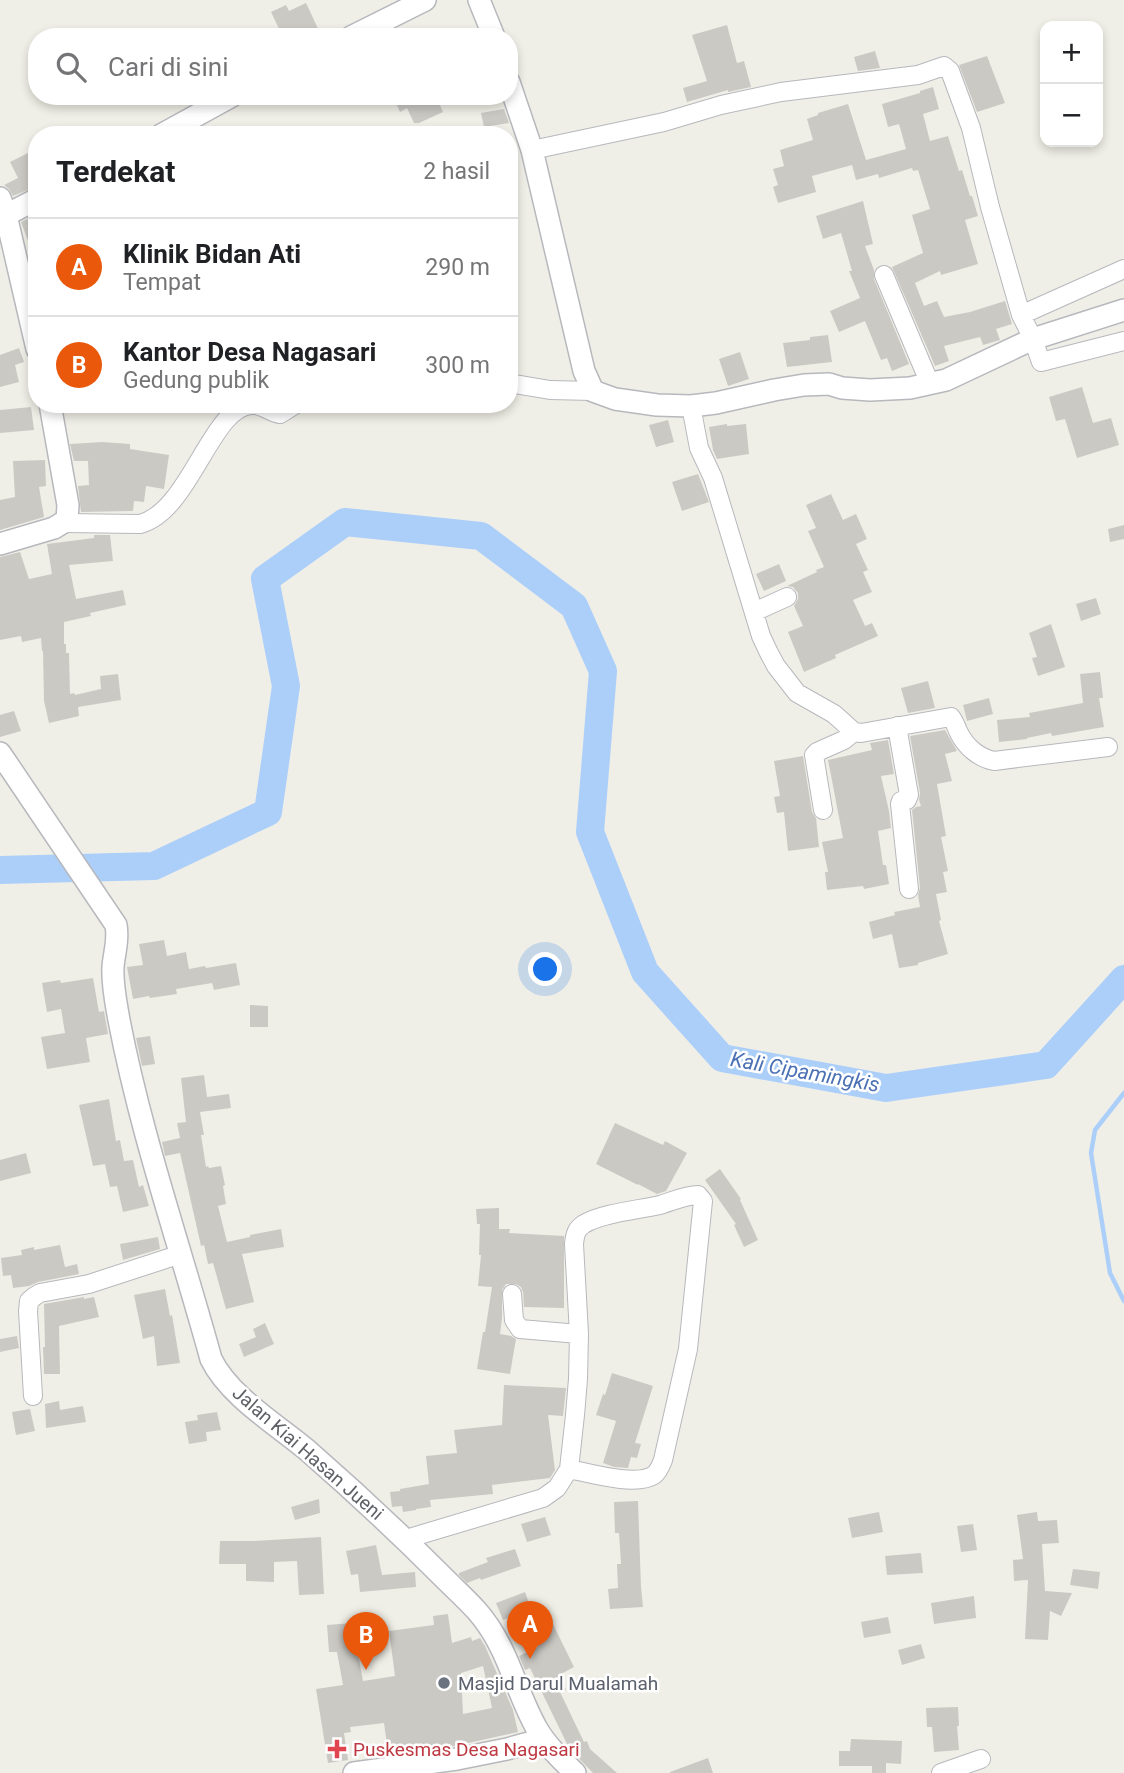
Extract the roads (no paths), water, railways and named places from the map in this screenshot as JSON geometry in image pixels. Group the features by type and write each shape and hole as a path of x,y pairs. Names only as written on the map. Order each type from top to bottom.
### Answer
{"street":[{"path":"369,28 425,0"},
{"path":"479,0 490,28"},
{"path":"532,150 664,122 721,105 781,92 918,75 944,66 950,71 971,128 1021,315 1041,362 1124,341"},
{"path":"177,126 216,105"},
{"path":"517,105 532,150 584,371 593,391"},
{"path":"28,204 4,219 28,314"},
{"path":"1021,315 1124,269"},
{"path":"884,275 930,384"},
{"path":"518,385 550,390 593,391 615,399 657,405 691,406 804,385 829,384 870,390 910,388 946,380 1033,339 1124,310"},
{"path":"691,406 699,448 713,478 761,636 776,666 797,693 834,715 854,732 869,733 950,717 954,719 958,732 969,747 981,757 994,761 1108,747"},
{"path":"52,413 68,505 68,517 64,523"},
{"path":"0,544 64,523 140,524 150,520 171,503 202,458 221,424 235,413"},
{"path":"754,612 787,597"},
{"path":"897,726 909,797 900,804 909,889"},
{"path":"823,810 814,755 854,732"},
{"name":"Jalan Kiai Hasan Jueni","path":"0,754 112,918 117,933 113,977 119,1020 143,1127 211,1359 219,1374 240,1396 329,1469 475,1609 501,1643 543,1739 575,1773"},
{"path":"405,1539 543,1498 557,1488 569,1469 577,1391 579,1334 576,1233 586,1223 616,1214 692,1196 701,1197 703,1201 688,1349 663,1460 654,1474 640,1479 569,1469"},
{"path":"33,1396 28,1311 31,1299 40,1293 89,1284 181,1254"},
{"path":"512,1294 514,1320 520,1329 579,1334"},
{"path":"354,1773 457,1759 543,1739"},
{"path":"941,1773 981,1759"}],"waterway":[{"name":"Kali Cipamingkis","path":"0,870 154,866 268,812 286,686 265,579 345,522 481,536 574,606 603,671 590,832 645,972 722,1058 886,1088 1046,1065 1124,979"},
{"path":"1124,1093 1095,1130 1091,1153 1110,1273 1124,1301"}],"place":[{"name":"Klinik Bidan Ati","path":"530,1659"},
{"name":"Kantor Desa Nagasari","path":"366,1670"},
{"name":"Masjid Darul Mualamah","path":"444,1683"},
{"name":"Puskesmas Desa Nagasari","path":"337,1749"}]}
